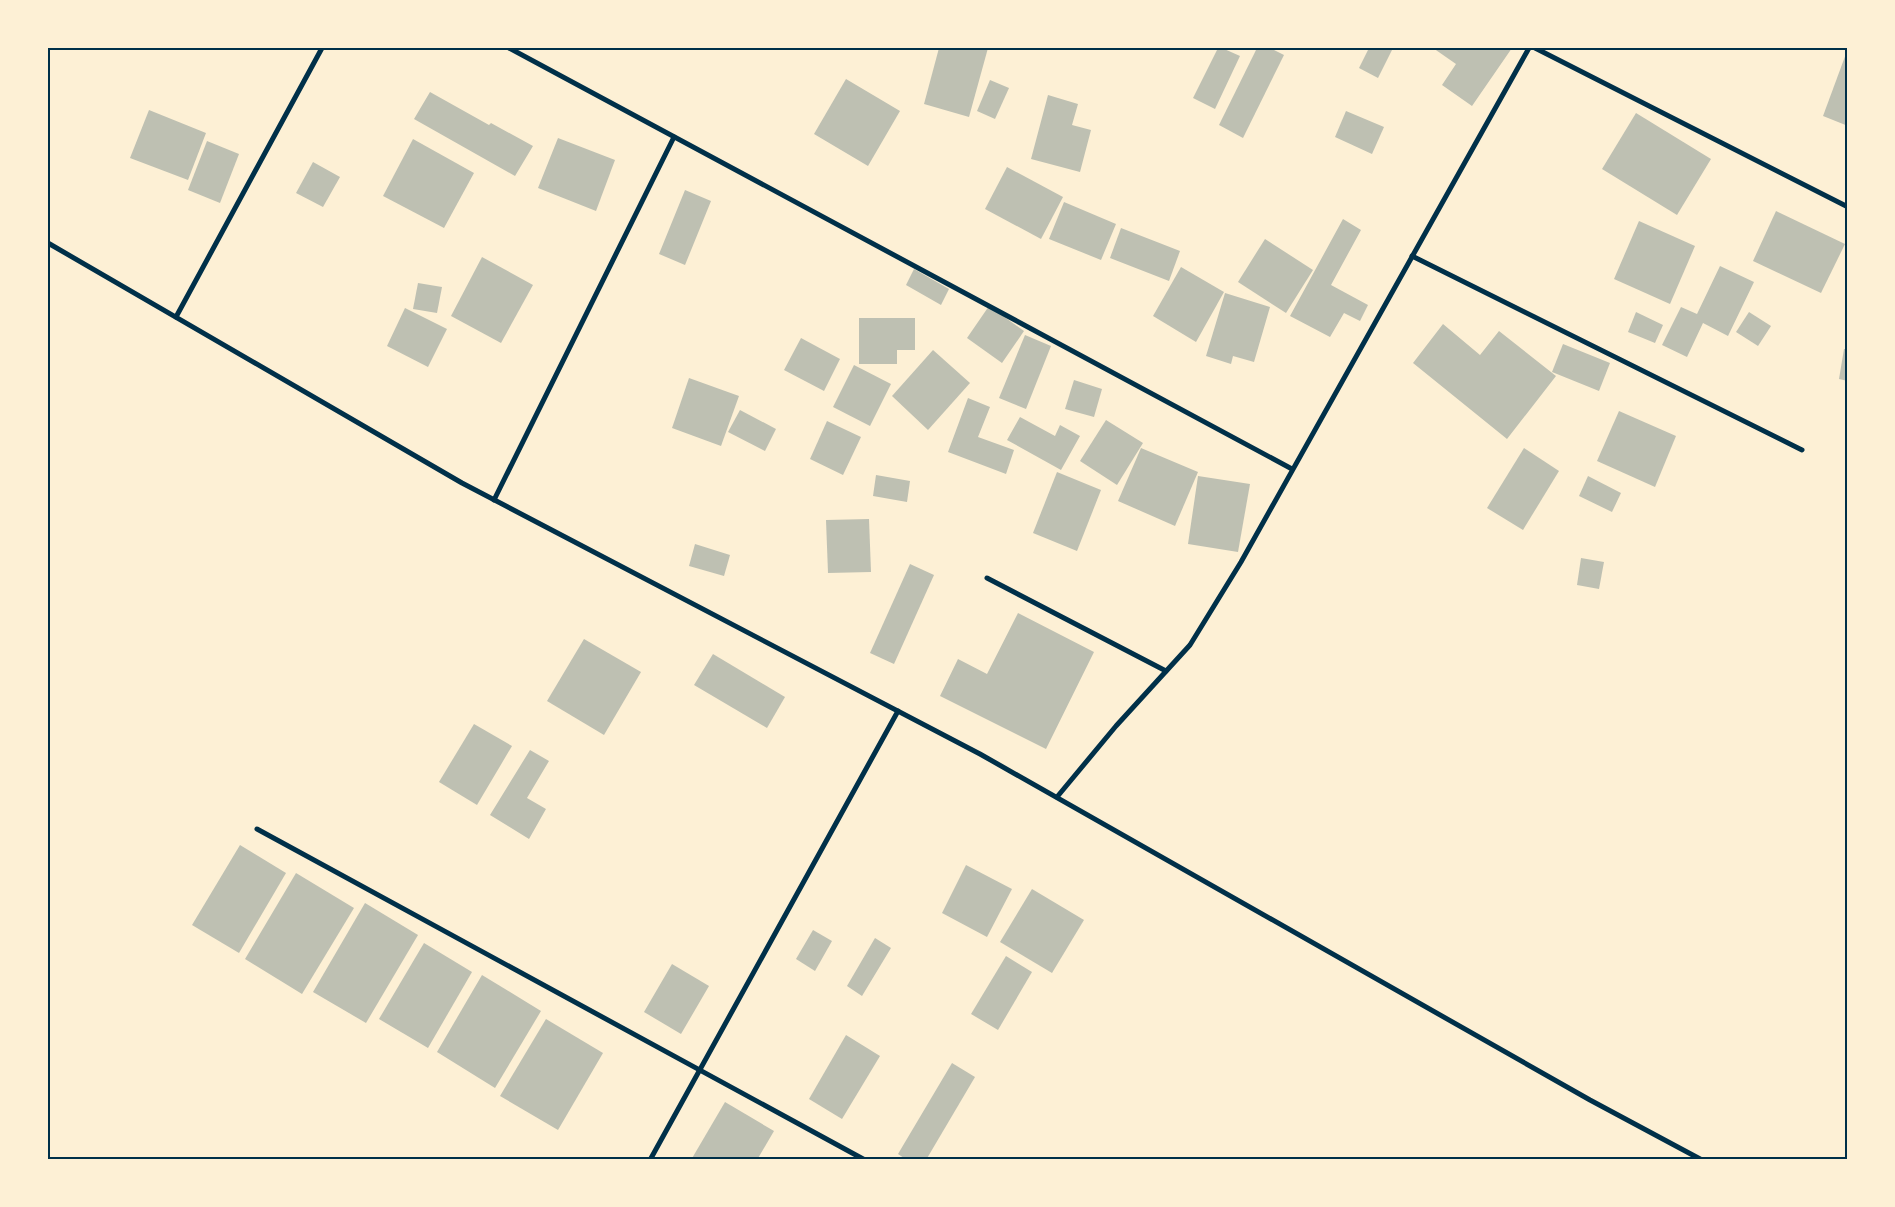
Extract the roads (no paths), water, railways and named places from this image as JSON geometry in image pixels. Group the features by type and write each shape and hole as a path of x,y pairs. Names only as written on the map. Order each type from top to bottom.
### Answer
{"street":[{"path":"176,317 322,48"},
{"path":"509,48 1292,469"},
{"path":"1057,797 1116,726 1190,644 1241,562 1529,48"},
{"path":"1535,48 1848,207"},
{"path":"494,500 674,137"},
{"path":"48,243 462,483 898,711 1057,797 1590,1100 1702,1160"},
{"path":"1412,256 1802,450"},
{"path":"987,578 1166,671"},
{"path":"650,1160 898,711"},
{"path":"257,829 866,1160"}]}
